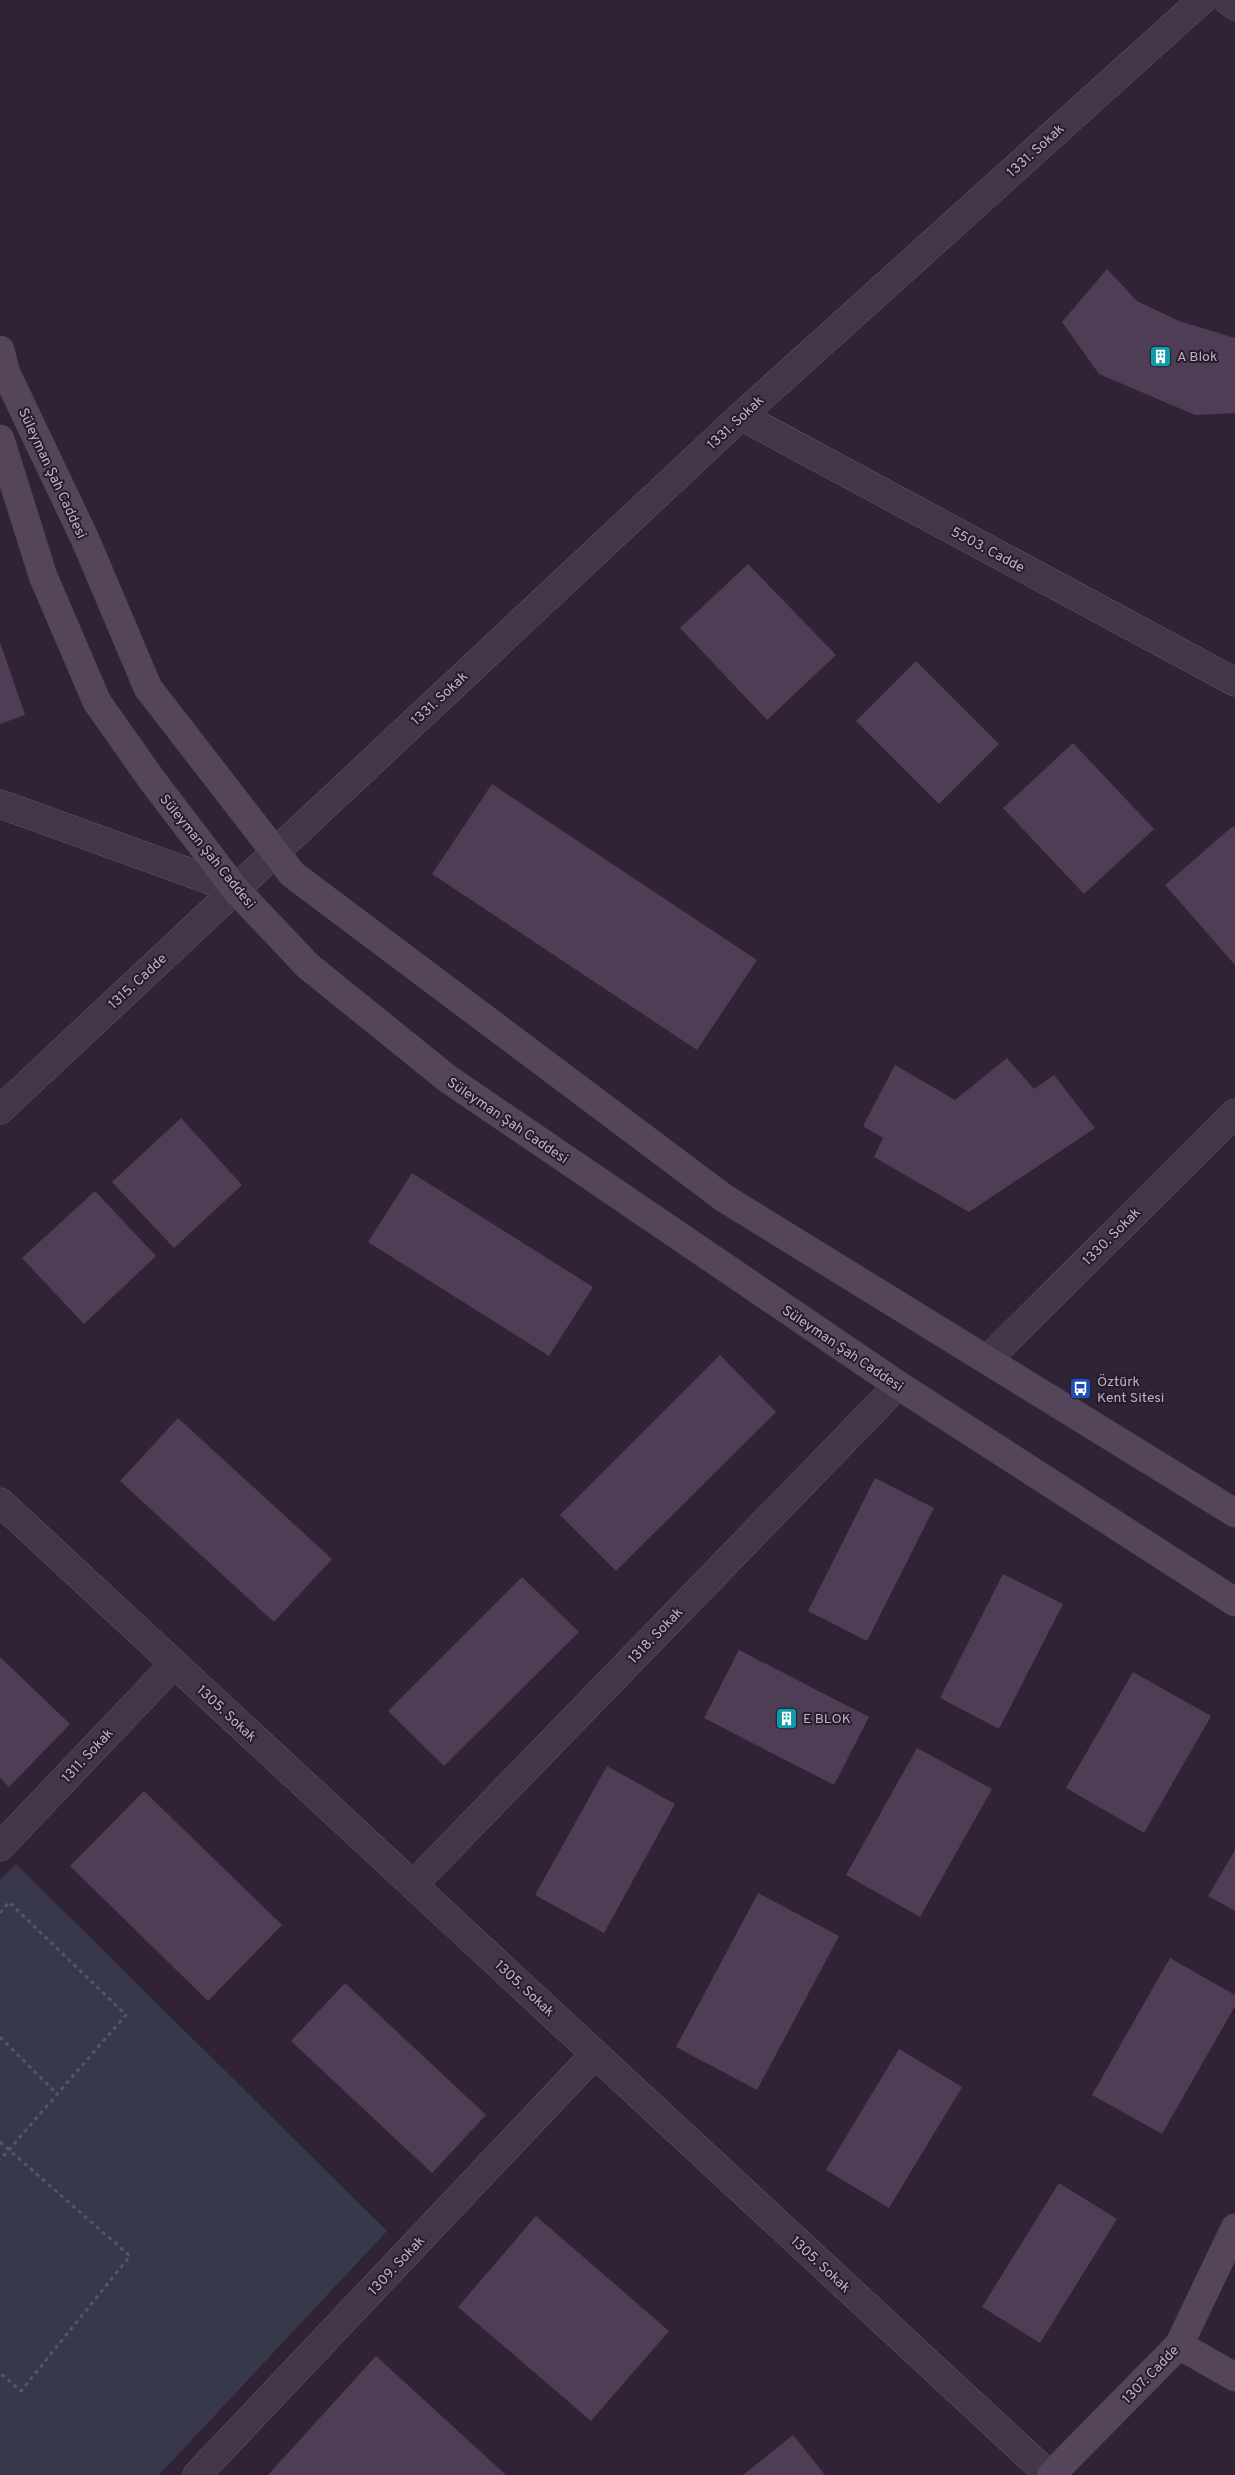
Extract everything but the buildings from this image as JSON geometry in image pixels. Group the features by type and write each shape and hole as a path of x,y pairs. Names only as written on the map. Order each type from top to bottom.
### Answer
{"main road":[{"name":"Süleyman Şah Caddesi","path":"0,409 2,365"},
{"name":"Süleyman Şah Caddesi","path":"2,365 85,539 148,688 292,874 724,1198 1235,1513"},
{"name":"Süleyman Şah Caddesi","path":"0,439 43,576 98,702 152,780 235,889 308,966 448,1079 898,1385 1235,1602"},
{"name":"1307. Cadde","path":"1050,2475 1179,2345 1235,2228"},
{"path":"1179,2345 1235,2377"}],"street":[{"name":"1331. Sokak","path":"275,852 741,416 1202,0"},
{"path":"1227,0 1235,6"},
{"name":"5503. Cadde","path":"741,416 1235,682"},
{"path":"0,804 235,889"},
{"name":"1315. Cadde","path":"0,1110 275,852"},
{"name":"1330. Sokak","path":"988,1359 1235,1113"},
{"name":"1318. Sokak","path":"413,1885 898,1385"},
{"name":"1305. Sokak","path":"0,1502 1050,2475"},
{"name":"1311. Sokak","path":"0,1847 174,1664"},
{"name":"1309. Sokak","path":"197,2475 596,2054"}],"path":[{"path":"0,1913 9,1902 126,2015 0,2160"},
{"path":"0,2037 57,2094"},
{"path":"0,2142 130,2256 21,2391 0,2373"}],"shaded area":[{"path":"16,1864 387,2231 159,2475 0,2475 0,1880"}],"place":[{"name":"A Blok","path":"1161,356"},
{"name":"Öztürk Kent Sitesi","path":"1081,1389"},
{"name":"E BLOK","path":"787,1718"}]}
